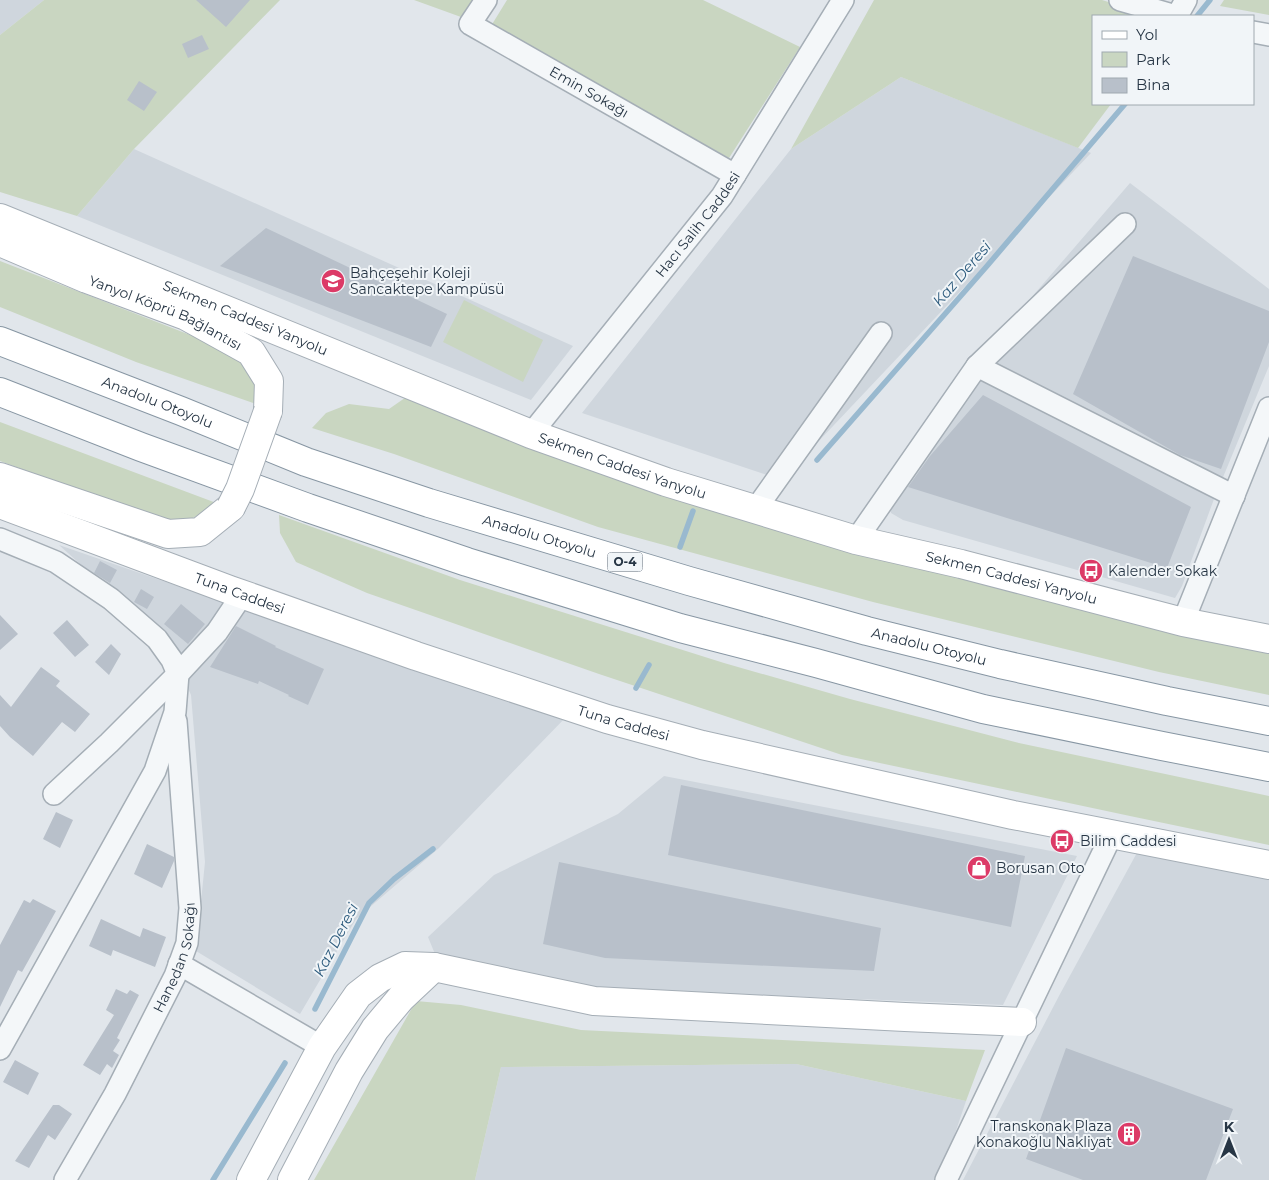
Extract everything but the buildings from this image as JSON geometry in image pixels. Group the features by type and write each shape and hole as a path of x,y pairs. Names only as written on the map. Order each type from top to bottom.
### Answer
{"main road":[{"name":"Sekmen Caddesi Yanyolu","path":"0,218 531,434 666,482 856,540 960,564 1183,622 1269,639"},
{"name":"Yanyol Köprü Bağlantısı","path":"0,242 86,279 186,316 251,352 268,381 268,411 240,489 231,507 200,532 168,534 0,477"},
{"name":"Anadolu Otoyolu","path":"0,341 306,462 429,503 689,581 867,631 990,662 1167,701 1269,721"},
{"path":"0,392 141,447 308,508 467,562 680,628 984,709 1269,767"},
{"name":"Tuna Caddesi","path":"0,504 242,595 434,662 607,719 702,745 1013,815 1269,865"},
{"path":"251,1180 322,1047 358,995 380,978 405,966 434,966 594,1001 1022,1022"},
{"path":"292,1180 349,1072 375,1029 400,998 434,966"}],"street":[{"name":"Emin Sokağı","path":"486,0 470,24 735,175"},
{"name":"Hacı Salih Caddesi","path":"531,434 722,196 843,0"},
{"path":"1120,0 1173,15"},
{"path":"1178,15 1186,0"},
{"path":"1254,32 1269,35"},
{"path":"856,540 977,366 1125,224"},
{"path":"755,510 881,333"},
{"path":"977,366 1234,496"},
{"path":"1183,622 1269,408"},
{"path":"0,539 56,562 111,599 157,639 172,660 178,674 175,712 155,771 0,1049"},
{"path":"54,794 110,743 178,674 217,632 242,595"},
{"name":"Hanedan Sokağı","path":"65,1180 115,1094 175,976 187,943 190,908 175,712"},
{"path":"946,1180 1112,834"},
{"path":"180,964 322,1047"}],"shaded area":[{"path":"0,0 44,0 0,35"},
{"path":"901,77 1091,153 782,480 582,413 791,149"},
{"name":"Bahçeşehir Koleji Sancaktepe Kampüsü","path":"134,149 573,346 531,400 77,216"},
{"path":"1130,183 1269,289 1269,366 1214,499 1182,586 1175,598 903,520 891,513 884,479 968,371"},
{"path":"59,545 261,615 567,716 439,848 356,919 300,1014 196,951 205,862 191,695 168,643"},
{"path":"664,776 1077,856 1003,1005 567,987 435,954 428,937 494,875 618,814"},
{"path":"1139,849 1269,880 1269,1180 963,1180 1060,994"},
{"path":"796,1064 966,1101 941,1175 937,1180 475,1180 501,1067"}],"green space":[{"path":"44,0 280,0 134,149 77,216 0,192 0,35"},
{"path":"414,0 473,0 461,17"},
{"path":"507,0 703,0 800,47 729,158 491,26"},
{"path":"874,0 1102,0 1150,15 1092,15 1092,105 1110,105 1078,148 901,77 791,149"},
{"path":"1224,0 1269,0 1269,15 1220,6"},
{"path":"0,261 216,345 248,366 256,388 256,404 136,362 0,307"},
{"path":"464,300 543,340 523,382 443,342"},
{"path":"412,393 1183,632 1269,653 1269,695 1159,672 873,602 598,527 394,454 312,428 326,413 349,404 389,409"},
{"path":"0,422 219,504 189,520 163,521 0,461"},
{"path":"279,515 460,580 724,663 850,699 1019,743 1269,796 1269,845 842,755 599,674 367,593 296,562 280,533"},
{"path":"416,1001 461,1005 581,1030 985,1050 966,1101 796,1064 501,1067 475,1180 314,1180"}],"waterway":[{"name":"Kaz Deresi","path":"1198,15 1210,0"},
{"name":"Kaz Deresi","path":"817,460 987,266 1124,105"},
{"name":"Kaz Deresi","path":"680,547 693,511"},
{"name":"Kaz Deresi","path":"636,688 649,665"},
{"name":"Kaz Deresi","path":"315,1009 369,903 394,879 433,849"},
{"name":"Kaz Deresi","path":"213,1180 285,1063"}],"place":[{"name":"Bahçeşehir Koleji Sancaktepe Kampüsü","path":"333,281"},
{"name":"Kalender Sokak","path":"1091,571"},
{"name":"Bilim Caddesi","path":"1062,841"},
{"name":"Borusan Oto","path":"979,868"},
{"name":"Transkonak Plaza Konakoğlu Nakliyat","path":"1129,1134"}]}
